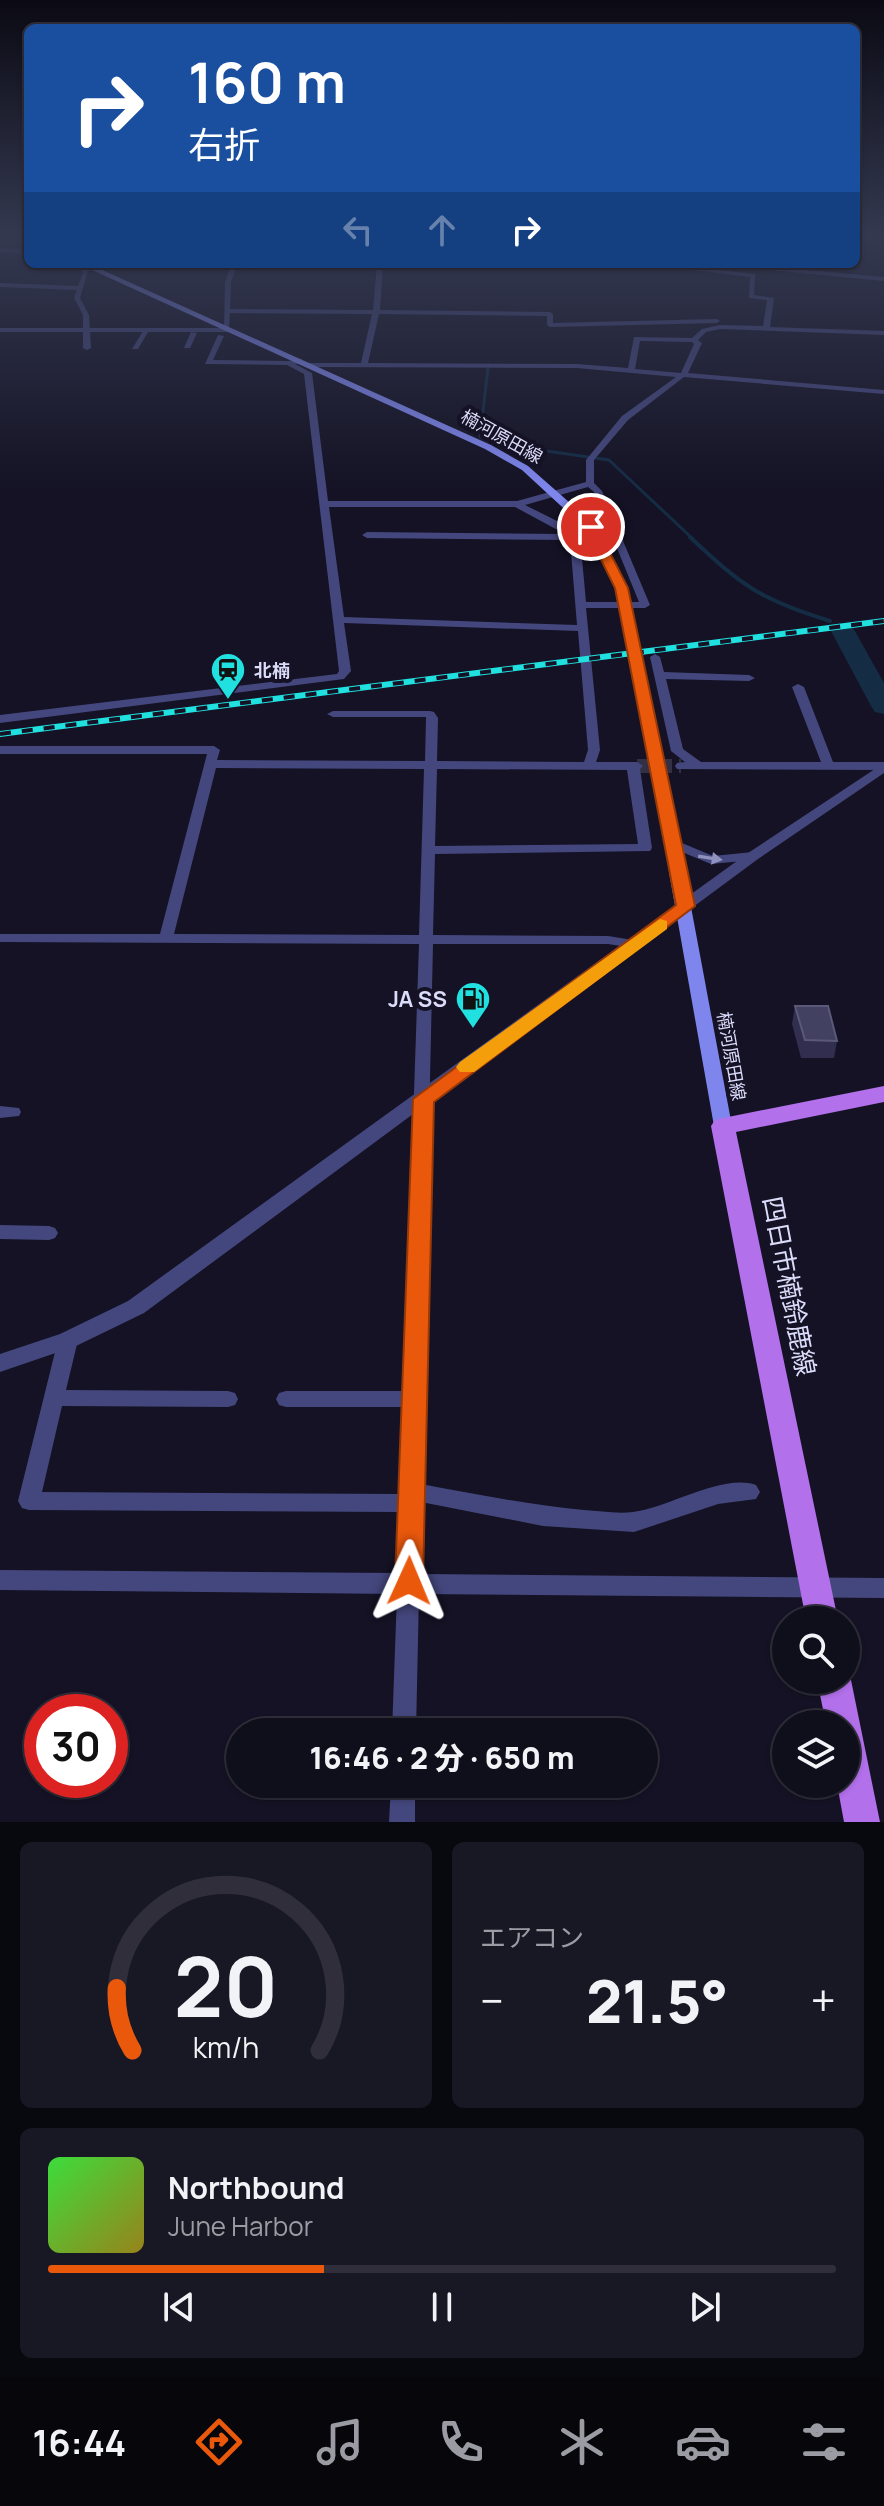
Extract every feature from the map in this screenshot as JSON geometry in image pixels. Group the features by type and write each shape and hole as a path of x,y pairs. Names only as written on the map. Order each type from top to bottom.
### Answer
{"main road":[{"name":"楠河原田線","path":"206,322 488,447 525,468 591,527 622,588 670,842 686,906 723,1126"},
{"path":"723,1126 884,1094"},
{"name":"四日市楠鈴鹿線","path":"723,1126 819,1606"},
{"path":"857,1798 862,1822"}],"street":[{"path":"86,322 87,348"},
{"path":"226,322 225,331 208,362 631,370 884,392"},
{"path":"364,365 374,322"},
{"path":"550,322 550,325 768,324 884,333"},
{"path":"631,370 637,324"},
{"path":"637,339 694,340 704,330 718,324"},
{"path":"0,330 225,331"},
{"path":"135,347 145,332"},
{"path":"187,346 193,333"},
{"path":"590,484 592,456 625,418 684,374 698,343 694,340"},
{"path":"0,719 340,677 345,671 308,373 288,363"},
{"path":"324,504 517,504 590,484"},
{"path":"583,605 645,605 598,491 590,484"},
{"path":"517,504 575,537"},
{"path":"367,535 575,537"},
{"path":"575,537 594,750 589,766"},
{"path":"338,620 584,628"},
{"path":"655,657 677,751 682,757 706,766"},
{"path":"659,675 749,678"},
{"path":"798,687 828,766"},
{"path":"333,714 430,714 423,1099 404,1718"},
{"path":"0,750 214,750 166,937"},
{"path":"209,764 635,766 645,848 427,850"},
{"path":"681,766 884,767"},
{"path":"0,1363 68,1340 136,1307 753,856 884,767"},
{"path":"670,842 711,860 753,856"},
{"path":"0,938 425,938 634,944"},
{"path":"0,1232 49,1233"},
{"path":"68,1340 29,1501 411,1497 543,1516 634,1522 718,1495 749,1492"},
{"path":"53,1398 228,1399"},
{"path":"286,1399 413,1399"},
{"path":"0,1580 409,1581 884,1588"},
{"path":"402,1822 403,1798"}],"building":[{"path":"795,1006 828,1006 837,1041 805,1040"}],"waterway":[{"path":"487,370 488,364"},
{"path":"488,368 480,437 497,444 609,460 693,539"},
{"path":"690,537 754,590 786,606 830,621"},
{"path":"843,631 884,706"}],"tunnel":[{"path":"637,766 681,766"}],"railway":[{"path":"0,734 884,621"}],"slow traffic":[{"path":"467,1067 660,925"}],"place":[{"name":"北楠","path":"228,701"},
{"name":"JA SS","path":"473,1030"}],"route":[{"path":"409,1581 423,1099 686,906 670,842 622,588 591,527"}]}
